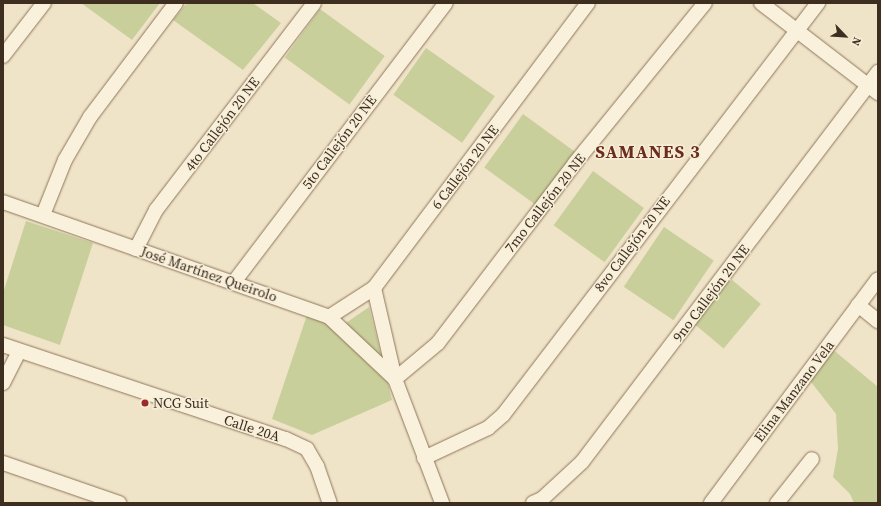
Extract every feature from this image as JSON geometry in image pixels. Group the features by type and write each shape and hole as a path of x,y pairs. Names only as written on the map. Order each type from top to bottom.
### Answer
{"street":[{"path":"3,56 44,3"},
{"path":"43,215 65,160 90,118 176,3"},
{"name":"4to Callejón 20 NE","path":"136,249 156,210 314,3"},
{"name":"5to Callejón 20 NE","path":"234,282 446,3"},
{"name":"6 Callejón 20 NE","path":"329,317 374,288 588,3"},
{"name":"7mo Callejón 20 NE","path":"395,379 438,342 575,163 705,3"},
{"path":"761,3 873,89"},
{"name":"8vo Callejón 20 NE","path":"424,458 488,428 503,415 818,3"},
{"name":"9no Callejón 20 NE","path":"533,503 542,499 582,462 873,89 878,72"},
{"name":"José Martínez Queirolo","path":"3,202 234,282 329,317 395,379"},
{"name":"Elina Manzano Vela","path":"711,503 878,279"},
{"name":"José Martínez Queirolo","path":"374,288 395,379 442,503"},
{"path":"858,305 878,321"},
{"name":"Calle 20A","path":"3,345 293,442 307,449 317,466 330,503"},
{"path":"3,383 19,351"},
{"path":"777,503 812,459"},
{"path":"3,463 119,503"}],"green space":[{"path":"81,3 160,3 132,40"},
{"path":"187,3 253,3 281,23 243,70 173,20"},
{"path":"320,9 385,56 349,105 285,58"},
{"path":"426,48 495,96 462,143 393,95"},
{"path":"523,114 576,153 538,206 484,167"},
{"path":"593,171 644,208 605,262 554,225"},
{"path":"26,221 93,243 60,345 3,325 3,293"},
{"path":"664,227 714,261 673,320 624,287"},
{"path":"731,279 761,304 724,348 694,323"},
{"path":"369,307 392,400 312,435 272,419 307,315 340,327"},
{"path":"831,348 878,387 878,503 854,503 850,494 833,477 838,449 836,414 808,378"}],"place":[{"name":"NCG Suit","path":"145,403"}],"district":[{"name":"SAMANES 3","path":"648,152"}]}
